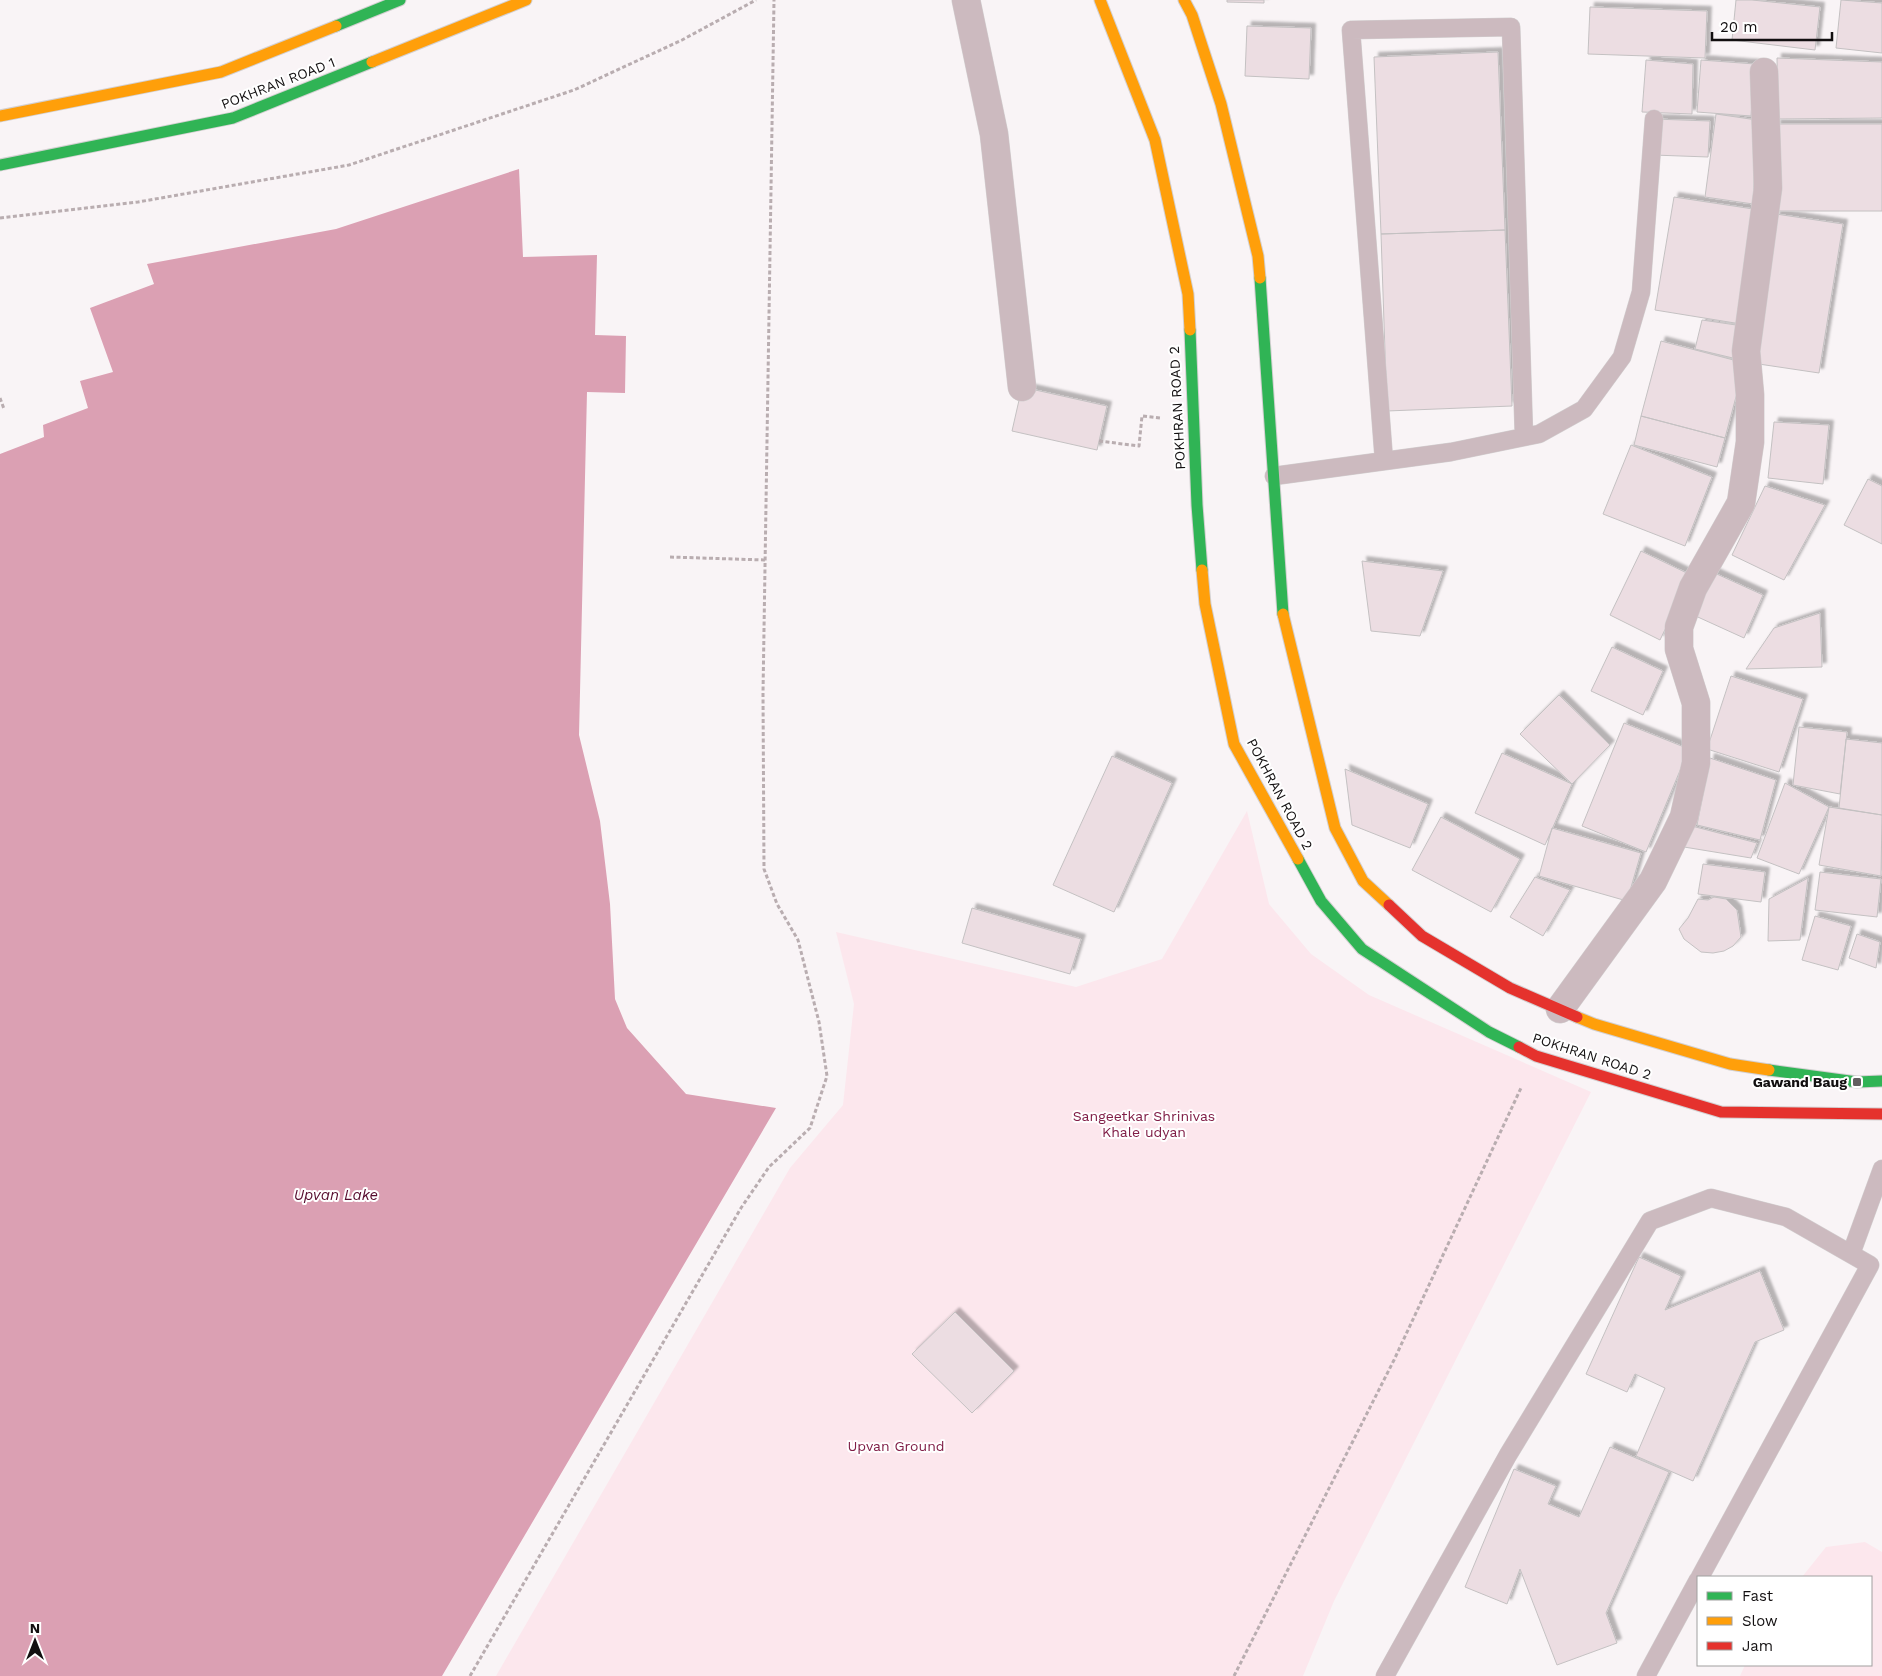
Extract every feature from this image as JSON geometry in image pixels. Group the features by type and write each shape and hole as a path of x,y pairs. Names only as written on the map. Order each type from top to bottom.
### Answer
{"main road":[{"path":"0,116 221,72 400,0"},
{"name":"POKHRAN ROAD 1","path":"0,165 232,118 526,0"},
{"name":"POKHRAN ROAD 2","path":"1100,0 1155,140 1188,294 1197,505 1205,604 1234,744 1321,901 1362,949 1489,1032 1536,1056 1721,1112 1882,1114"},
{"path":"1184,0 1192,15 1221,104 1258,256 1283,621 1335,828 1363,881 1422,936 1510,988 1594,1024 1730,1064 1856,1082 1882,1082"}],"street":[{"path":"966,0 994,134 1022,387"},
{"path":"1560,1009 1653,881 1684,817 1696,763 1696,703 1679,649 1679,627 1693,588 1741,503 1750,442 1750,396 1746,351 1768,188 1764,72"}],"lane":[{"path":"1384,461 1351,30 1511,27 1524,438"},
{"path":"1274,476 1451,452 1524,438 1539,434 1584,409 1622,357 1641,292 1654,119"},
{"path":"1852,1254 1882,1170"},
{"path":"1384,1676 1508,1456 1650,1221 1711,1198 1786,1217 1870,1265 1701,1576"},
{"path":"1646,1676 1697,1583"}],"path":[{"path":"0,218 138,202 349,165 574,90 682,40 756,0"},
{"path":"470,1676 741,1208 769,1167 810,1128 827,1076 819,1022 798,940 777,904 764,869 763,693 774,0"},
{"path":"0,398 4,409"},
{"path":"1099,441 1139,446 1142,416"},
{"path":"670,557 765,560"},
{"path":"1234,1676 1394,1360 1536,1056"}],"green space":[{"name":"Upvan Ground","path":"1247,811 1269,904 1311,954 1369,995 1591,1092 1334,1601 1303,1676 496,1676 790,1168 843,1105 854,1004 836,932 1076,987 1162,959"},
{"path":"1865,1542 1882,1552 1882,1676 1740,1676 1745,1666 1872,1666 1872,1576 1803,1576 1826,1547"}],"water":[{"name":"Upvan Lake","path":"519,169 523,257 597,255 595,335 626,336 625,393 587,392 579,735 600,821 610,904 615,999 627,1028 686,1094 776,1108 442,1676 0,1676 0,454 44,437 43,425 88,408 80,381 113,372 90,308 154,284 147,264 336,229"}],"building":[{"path":"1227,0 1264,0 1264,3 1227,2"},
{"path":"1736,0 1820,7 1815,50 1732,40"},
{"path":"1841,0 1882,3 1882,53 1836,48"},
{"path":"1590,7 1707,11 1705,58 1588,54"},
{"path":"1247,26 1311,28 1309,79 1245,76"},
{"path":"1498,52 1505,230 1381,234 1374,57"},
{"path":"1777,58 1882,62 1882,118 1778,119"},
{"path":"1646,60 1693,64 1692,114 1642,112"},
{"path":"1701,60 1755,64 1751,116 1697,112"},
{"path":"1716,114 1757,120 1753,204 1705,197"},
{"path":"1654,119 1710,121 1708,157 1653,155"},
{"path":"1776,124 1882,124 1882,211 1777,211"},
{"path":"1674,197 1760,210 1741,324 1655,310"},
{"path":"1776,214 1843,224 1819,373 1752,363"},
{"path":"1505,230 1512,406 1387,411 1381,234"},
{"path":"1702,320 1743,326 1737,359 1695,349"},
{"path":"1661,341 1745,363 1725,438 1641,416"},
{"path":"1022,387 1107,406 1097,450 1012,431"},
{"path":"1641,416 1725,438 1717,467 1634,445"},
{"path":"1774,422 1829,425 1823,484 1768,478"},
{"path":"1631,445 1712,477 1685,546 1603,514"},
{"path":"1868,479 1882,486 1882,544 1844,525"},
{"path":"1765,486 1825,505 1784,580 1732,555"},
{"path":"1641,551 1691,575 1660,640 1610,615"},
{"path":"1362,561 1443,571 1420,636 1371,631"},
{"path":"1708,570 1763,595 1744,638 1689,613"},
{"path":"1820,613 1822,667 1746,669 1774,628"},
{"path":"1612,647 1663,671 1643,715 1591,691"},
{"path":"1731,676 1803,699 1779,772 1707,749"},
{"path":"1559,695 1610,745 1572,784 1520,734"},
{"path":"1624,723 1689,749 1646,852 1582,826"},
{"path":"1799,727 1847,732 1840,794 1793,785"},
{"path":"1846,739 1882,743 1882,815 1839,808"},
{"path":"1502,753 1572,784 1545,845 1475,813"},
{"path":"1112,756 1172,783 1114,912 1053,885"},
{"path":"1710,758 1776,780 1760,840 1697,825"},
{"path":"1345,769 1428,804 1410,848 1352,825"},
{"path":"1785,783 1829,807 1799,874 1757,858"},
{"path":"1829,807 1882,815 1881,876 1819,865"},
{"path":"1441,817 1520,859 1491,912 1412,870"},
{"path":"1688,825 1757,843 1751,858 1684,847"},
{"path":"1552,828 1641,853 1627,901 1539,876"},
{"path":"1703,864 1765,872 1761,902 1698,894"},
{"path":"1820,872 1881,879 1877,917 1815,910"},
{"path":"1535,877 1570,890 1543,936 1510,917"},
{"path":"1808,878 1800,940 1768,941 1769,899"},
{"path":"1714,897 1726,899 1737,910 1741,937 1733,946 1724,951 1713,953 1701,952 1684,939 1679,929 1688,918 1698,899 1708,900"},
{"path":"972,908 1081,939 1070,974 962,943"},
{"path":"1815,916 1851,926 1838,970 1802,960"},
{"path":"1857,934 1880,942 1876,968 1849,958"},
{"path":"1639,1257 1681,1276 1665,1310 1760,1271 1784,1330 1755,1342 1693,1481 1636,1456 1665,1388 1635,1374 1627,1392 1586,1374"},
{"path":"955,1312 1014,1371 972,1413 912,1354"},
{"path":"1610,1447 1669,1472 1606,1613 1617,1643 1557,1665 1520,1569 1507,1604 1465,1587 1514,1469 1556,1486 1548,1504 1579,1517"}],"traffic: fast":[{"path":"336,26 400,0"},
{"path":"0,165 233,118 372,62"},
{"path":"1260,278 1283,614"},
{"path":"1190,330 1197,505 1202,570"},
{"path":"1298,859 1321,901 1362,949 1489,1032 1519,1047"},
{"path":"1769,1070 1857,1082 1882,1081"}],"traffic: slow":[{"path":"372,62 526,0"},
{"path":"1100,0 1155,140 1188,294 1190,330"},
{"path":"1184,0 1192,15 1221,104 1258,256 1260,278"},
{"path":"0,116 221,72 336,26"},
{"path":"1202,570 1205,604 1234,744 1298,859"},
{"path":"1283,614 1335,828 1363,881 1389,905"},
{"path":"1577,1017 1594,1024 1730,1064 1769,1070"}],"traffic: jam":[{"path":"1389,905 1422,936 1510,988 1577,1017"},
{"path":"1519,1047 1536,1056 1721,1112 1882,1114"}],"place":[{"name":"Gawand Baug","path":"1857,1082"}],"park label":[{"name":"Sangeetkar Shrinivas Khale udyan","path":"1144,1124"}]}
